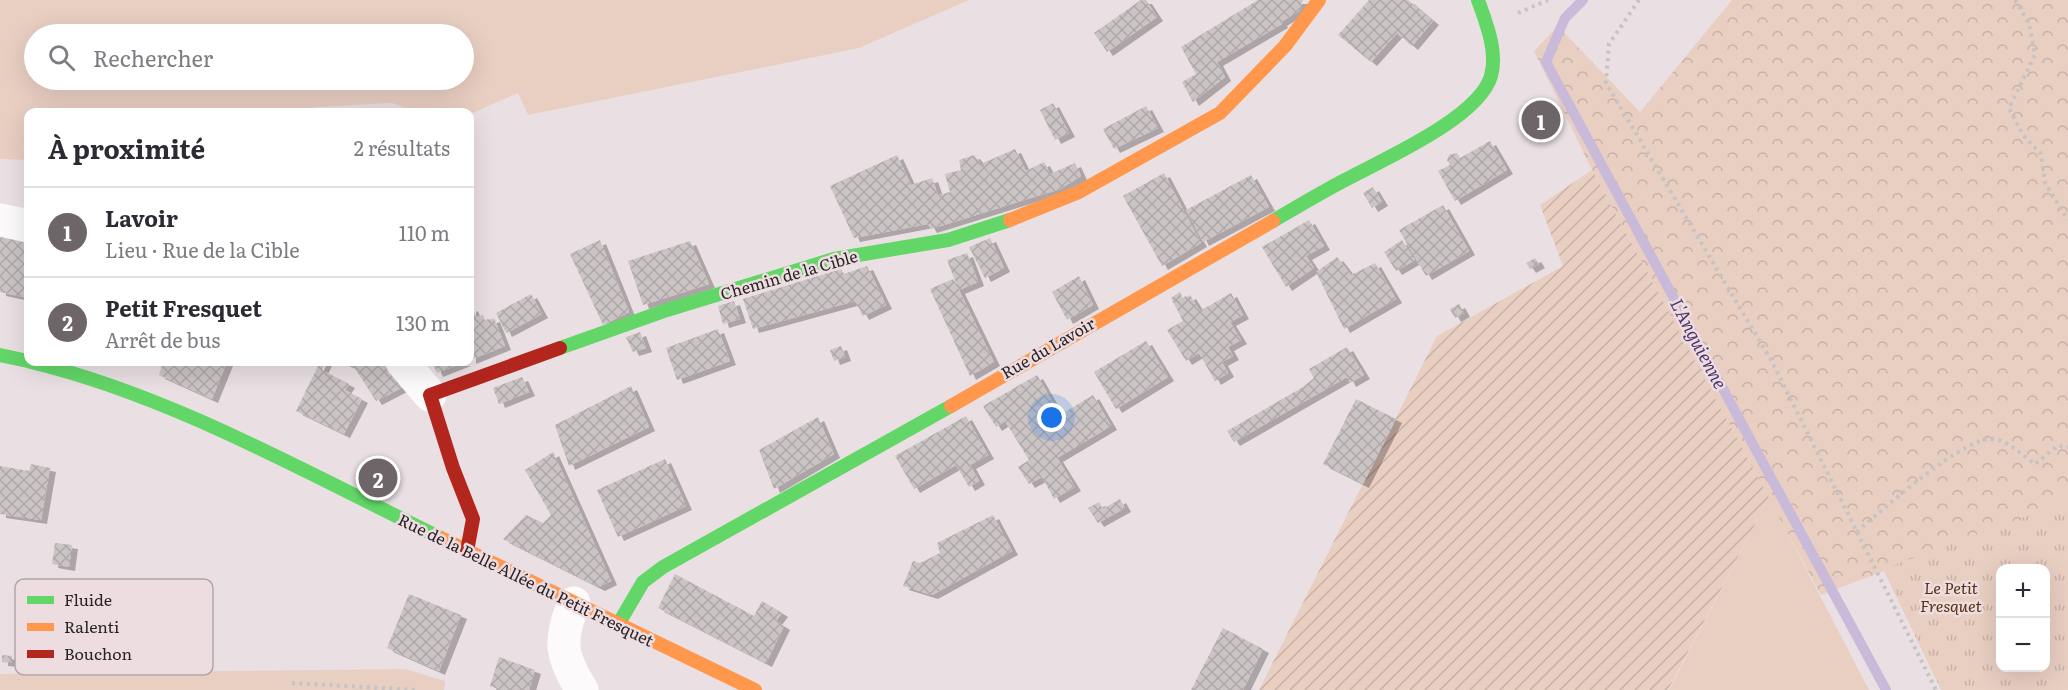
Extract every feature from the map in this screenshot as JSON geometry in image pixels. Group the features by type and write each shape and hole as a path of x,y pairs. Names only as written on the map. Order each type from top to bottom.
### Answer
{"street":[{"name":"Chemin de la Cible","path":"430,395 667,310 834,259 948,240 1022,216 1079,192 1220,113 1285,46 1319,0"},
{"name":"Rue du Lavoir","path":"619,623 643,582 663,567 817,483 1343,181 1422,139 1463,110 1488,83 1492,52 1478,0"},
{"path":"0,220 24,225"},
{"name":"Rue de la Belle Allée du Petit Fresquet","path":"0,355 24,360"},
{"name":"Rue de la Belle Allée du Petit Fresquet","path":"51,366 133,392 259,450 755,690"},
{"path":"405,366 430,395 453,468 473,519 467,551"},
{"path":"574,603 566,621 562,643 569,669 582,690"}],"path":[{"path":"1639,0 1609,44 1606,83 1771,360 1936,690"},
{"path":"2015,0 2029,23 2035,55 2008,108 2023,135 2041,154 2044,183 2068,220"},
{"path":"1857,532 1941,462 1983,439 1996,439 2035,464 2056,446 2068,447"},
{"path":"292,683 417,690"}],"green space":[{"path":"0,0 969,0 859,48 528,115 518,93 474,112 474,108 405,108 392,103 312,108 24,108 24,160 0,159"},
{"path":"1732,0 2068,0 2068,501 1821,595 1592,170 1534,51 1558,26 1640,112"},
{"path":"1592,170 1769,498 1668,690 1259,690 1437,336 1563,266 1540,205"},
{"path":"1769,498 1869,690 1669,690"},
{"name":"Le Petit Fresquet","path":"2068,501 2068,690 1941,690 1883,569"},
{"path":"405,669 445,681 444,690 0,690 0,674 213,675 213,671"}],"building":[{"path":"1141,0 1146,0 1157,17 1107,52 1094,33"},
{"path":"1258,0 1303,0 1299,11 1281,22 1282,24 1217,62 1225,77 1193,102 1182,82 1196,74 1181,47"},
{"path":"1369,0 1408,0 1433,21 1412,46 1397,33 1371,62 1338,35"},
{"path":"1053,103 1069,133 1055,140 1040,110"},
{"path":"1146,106 1158,128 1114,149 1103,129"},
{"path":"1542,106 1555,123 1540,133 1527,117"},
{"path":"1490,141 1507,170 1455,201 1438,171 1450,165 1447,160 1449,155 1457,153 1460,158"},
{"path":"1015,149 1026,171 1044,162 1050,174 1075,163 1081,176 1060,189 931,229 928,224 854,238 830,186 897,155 911,185 932,178 938,195 950,192 945,174 961,170 959,160 974,155 993,180 983,163"},
{"path":"1164,173 1201,243 1162,266 1123,196"},
{"path":"1251,175 1269,207 1203,242 1186,210"},
{"path":"1373,187 1382,202 1372,208 1363,193"},
{"path":"1443,205 1469,251 1426,276 1399,230"},
{"path":"1309,220 1324,246 1306,256 1314,268 1286,287 1262,247"},
{"path":"0,235 24,240 24,297 0,292"},
{"path":"990,238 1004,268 985,278 969,247"},
{"path":"600,240 629,312 603,325 570,254"},
{"path":"1402,240 1415,260 1396,271 1384,252"},
{"path":"690,241 709,284 643,305 628,261"},
{"path":"967,253 978,282 959,290 994,362 970,376 930,289 953,279 957,286 947,260"},
{"path":"1337,257 1351,275 1375,263 1396,299 1344,329 1316,272"},
{"path":"1535,258 1539,264 1530,269 1526,263"},
{"path":"867,266 886,305 863,316 855,301 753,329 743,299 841,269 844,274"},
{"path":"1079,276 1093,305 1067,320 1052,292"},
{"path":"1180,292 1183,299 1190,295 1200,311 1231,293 1243,315 1230,322 1241,340 1228,347 1233,356 1222,362 1228,373 1215,381 1199,353 1186,361 1167,330 1183,321 1171,298"},
{"path":"531,294 542,314 506,333 496,313"},
{"path":"734,301 740,319 723,324 718,306"},
{"path":"1459,304 1464,313 1455,318 1450,309"},
{"path":"474,312 476,317 483,315 485,321 494,318 505,346 474,358"},
{"path":"718,329 730,361 677,380 666,348"},
{"path":"640,332 646,348 633,352 626,337"},
{"path":"1146,341 1168,377 1116,409 1094,372"},
{"path":"841,346 845,357 834,361 830,350"},
{"path":"1347,347 1364,375 1350,383 1347,377 1234,442 1227,431 1303,387 1314,378 1309,369"},
{"path":"162,366 225,366 212,399 159,375"},
{"path":"318,366 324,366 322,370 349,384 345,390 362,399 344,434 296,411"},
{"path":"352,366 391,366 405,386 376,401"},
{"path":"434,366 455,366 437,373"},
{"path":"1037,375 1060,415 1093,395 1111,426 1057,458 1075,487 1054,499 1042,477 1029,484 1018,467 1029,460 1005,421 996,427 983,406"},
{"path":"522,377 529,392 499,404 493,388"},
{"path":"631,386 649,427 569,466 555,425"},
{"path":"1356,399 1396,419 1363,484 1323,464"},
{"path":"966,416 988,455 970,465 979,481 969,487 956,465 914,489 895,456"},
{"path":"818,417 834,454 774,489 759,450"},
{"path":"553,452 611,581 599,587 503,539 526,515 543,523 551,515 525,470"},
{"path":"665,459 686,506 618,537 597,490"},
{"path":"31,464 50,468 41,520 0,514 0,466 29,471"},
{"path":"1120,499 1125,508 1098,523 1088,508 1099,502 1103,509"},
{"path":"993,515 1012,551 932,595 903,586 913,561 920,563 940,553 937,543"},
{"path":"55,543 72,545 69,567 52,564"},
{"path":"675,574 754,616 762,601 782,613 776,621 784,626 766,663 658,608"},
{"path":"409,594 461,615 439,671 387,648"},
{"path":"1223,628 1263,649 1243,690 1191,690"},
{"path":"2,655 12,656 12,663 2,662"},
{"path":"499,657 535,670 529,690 501,690 490,686"}],"waterway":[{"name":"L'Anguienne","path":"1583,0 1565,18 1546,62 1886,690"}],"traffic: fast":[{"path":"1273,221 1427,136 1449,122 1483,92 1491,76 1493,57 1490,37 1478,0"},
{"path":"560,348 667,310 834,259 948,240 1010,220"},
{"path":"0,355 24,360"},
{"path":"45,366 137,395 189,416 441,538"},
{"path":"619,623 643,582 663,567 951,406"}],"traffic: slow":[{"path":"1010,220 1079,192 1220,113 1285,46 1319,0"},
{"path":"951,406 1273,221"},
{"path":"441,538 755,690"}],"traffic: jam":[{"path":"467,551 473,519 453,468 430,395 560,348"}],"place":[{"name":"Lavoir","path":"1541,120"},
{"name":"Petit Fresquet","path":"378,478"}]}
